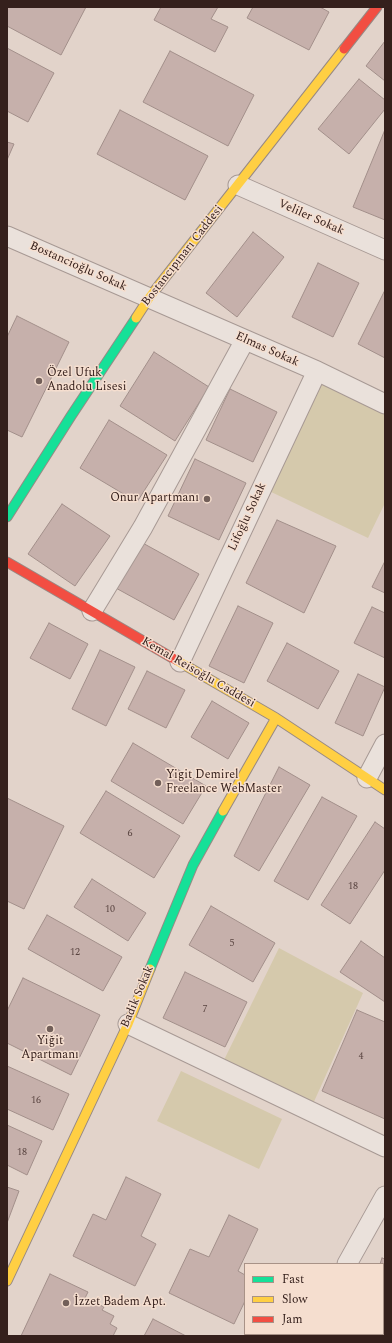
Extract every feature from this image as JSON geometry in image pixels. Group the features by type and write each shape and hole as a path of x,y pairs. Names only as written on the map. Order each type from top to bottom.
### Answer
{"street":[{"name":"Bostancıpınarı Caddesi","path":"7,517 71,416 149,298 377,7"},
{"name":"Veliler Sokak","path":"238,185 385,250"},
{"name":"Bostancioğlu Sokak","path":"7,236 149,298"},
{"name":"Elmas Sokak","path":"149,298 316,371 385,404"},
{"path":"92,611 143,527 245,340"},
{"name":"Lifoğlu Sokak","path":"180,662 316,371"},
{"name":"Kemal Reisoğlu Caddesi","path":"7,562 276,718 385,790"},
{"name":"Badik Sokak","path":"7,1281 128,1024 193,865 276,718"},
{"path":"367,778 385,744"},
{"path":"128,1024 385,1148"},
{"path":"348,1263 385,1196"}],"shaded area":[{"path":"319,379 385,411 385,503 368,538 267,490"},
{"path":"279,948 363,993 312,1106 223,1062"},
{"path":"181,1071 282,1119 259,1169 157,1121"}],"building":[{"path":"7,7 86,7 61,55 7,26"},
{"path":"161,7 218,7 211,19 228,27 215,52 154,20"},
{"path":"253,7 320,7 329,12 309,50 247,18"},
{"path":"385,41 385,81 366,66"},
{"path":"7,48 54,73 28,122 7,111"},
{"path":"170,51 254,95 228,146 143,102"},
{"path":"359,79 385,100 385,109 349,154 318,129"},
{"path":"120,110 208,156 185,200 97,154"},
{"path":"384,132 385,133 385,220 353,207"},
{"path":"7,142 14,144 7,160"},
{"path":"253,232 284,257 237,317 206,293"},
{"path":"318,263 359,283 333,337 292,317"},
{"path":"385,292 385,358 358,344"},
{"path":"17,316 69,342 22,437 7,430 7,337"},
{"path":"154,352 209,387 175,441 120,406"},
{"path":"230,389 277,412 253,462 206,440"},
{"path":"109,420 167,455 137,502 80,468"},
{"name":"Onur Apartmanı","path":"195,459 246,483 219,540 168,516"},
{"path":"62,504 110,536 75,586 28,554"},
{"path":"277,520 336,546 304,613 246,583"},
{"path":"139,541 199,574 174,620 114,587"},
{"path":"385,561 385,593 372,587"},
{"path":"238,606 273,623 244,683 209,666"},
{"path":"372,607 385,613 385,658 354,643"},
{"path":"49,623 88,644 70,679 30,658"},
{"path":"287,643 339,671 318,709 267,681"},
{"path":"100,650 135,667 106,726 72,709"},
{"path":"147,671 185,690 166,728 128,709"},
{"path":"358,674 385,687 363,736 335,723"},
{"path":"212,701 249,723 228,759 191,737"},
{"name":"Yigit Demirel Freelance WebMaster","path":"133,743 206,786 183,824 111,781"},
{"path":"279,767 310,785 259,871 234,856"},
{"path":"106,791 180,836 154,878 80,833"},
{"path":"322,797 357,816 308,900 274,881"},
{"path":"7,798 64,826 24,909 7,901"},
{"path":"375,822 385,829 385,870 350,924 321,905"},
{"path":"92,879 146,913 128,941 74,907"},
{"path":"211,906 275,943 253,982 189,945"},
{"path":"47,915 122,957 103,991 28,949"},
{"path":"361,941 385,958 385,1002 340,972"},
{"path":"185,972 247,1002 225,1047 163,1018"},
{"name":"Yiğit Apartmanı","path":"23,978 100,1015 71,1075 7,1043 7,1011"},
{"path":"357,1010 385,1022 385,1119 322,1091"},
{"path":"7,1066 69,1094 53,1130 7,1109"},
{"path":"7,1125 42,1141 27,1175 7,1165"},
{"path":"126,1177 161,1194 141,1236 156,1244 135,1286 73,1256 93,1214 106,1220"},
{"path":"7,1187 19,1191 7,1223"},
{"path":"229,1215 258,1229 238,1271 244,1274 244,1303 234,1324 169,1293 190,1249 209,1257"},
{"path":"382,1258 385,1259 385,1291 384,1263 380,1263"},
{"name":"İzzet Badem Apt.","path":"50,1274 88,1292 85,1298 104,1307 102,1310 114,1316 110,1324 117,1328 113,1336 21,1336"},
{"path":"385,1317 384,1336 350,1335 384,1335"},
{"path":"153,1319 186,1336 144,1336"}],"traffic: fast":[{"path":"7,517 71,416 136,318"},
{"path":"150,969 193,865 223,811"}],"traffic: slow":[{"path":"136,318 149,298 344,49"},
{"path":"176,660 276,718 385,790"},
{"path":"223,811 276,718"},
{"path":"7,1281 128,1024 150,969"}],"traffic: jam":[{"path":"344,49 377,7"},
{"path":"7,562 176,660"}],"place":[{"name":"Özel Ufuk Anadolu Lisesi","path":"39,381"},
{"name":"Onur Apartmanı","path":"207,499"},
{"name":"Yigit Demirel Freelance WebMaster","path":"158,783"},
{"name":"Yiğit Apartmanı","path":"50,1029"},
{"name":"İzzet Badem Apt.","path":"66,1303"}]}
